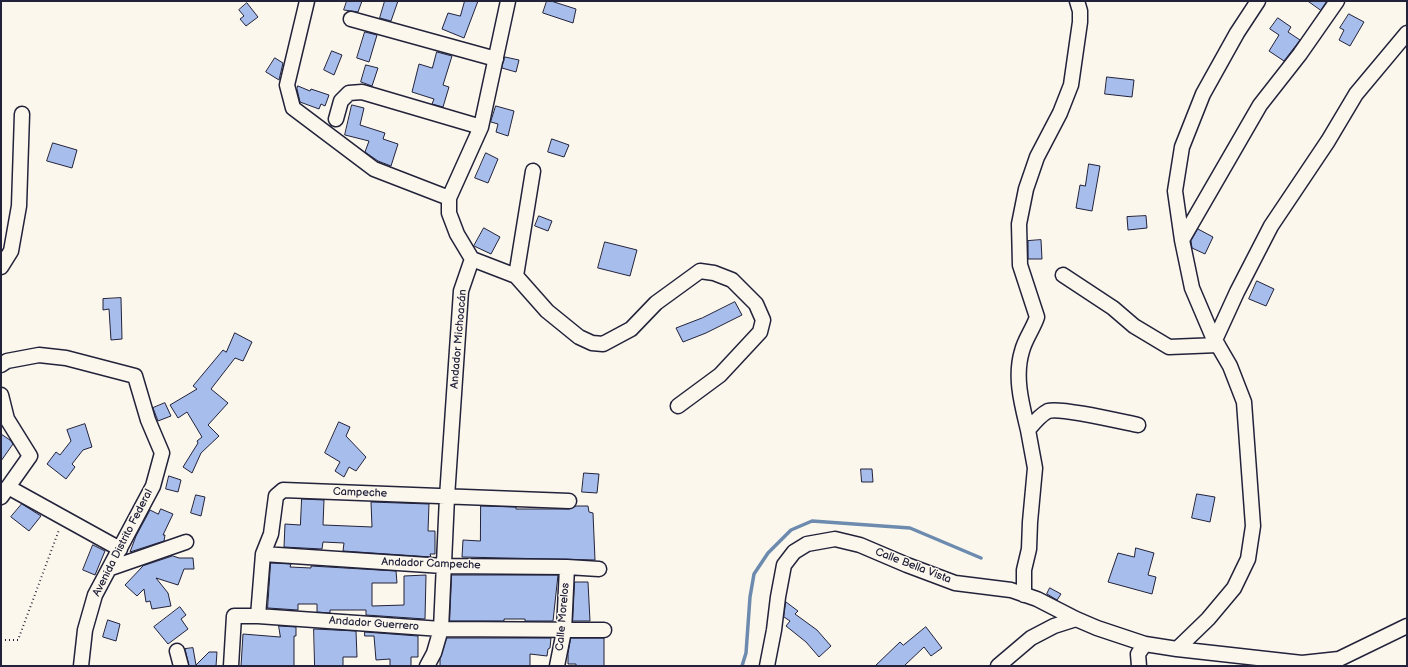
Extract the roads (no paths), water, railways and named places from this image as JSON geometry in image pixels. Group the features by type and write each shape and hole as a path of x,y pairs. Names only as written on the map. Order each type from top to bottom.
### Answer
{"street":[{"path":"307,1 288,85 293,108 374,169 449,198"},
{"path":"508,1 481,127 449,198 449,213 457,234 472,259 516,276 547,311 579,337 592,343 603,344 631,329 656,303 700,271 714,273 732,280 756,304 763,320 760,332 720,375 678,406"},
{"path":"1024,595 1024,570 1029,549 1035,468 1019,388 1019,366 1022,351 1037,317 1020,265 1019,224 1026,188 1037,157 1060,113 1071,85 1073,64 1078,43 1080,10 1077,1"},
{"path":"1177,650 1208,619 1234,588 1248,559 1253,526 1244,402 1230,366 1192,288 1182,240 1175,191 1182,147 1203,94 1237,33 1258,1"},
{"path":"1182,240 1260,105 1300,54 1337,1"},
{"path":"351,18 496,60"},
{"path":"1217,342 1237,292 1271,226 1328,141 1356,94 1407,33"},
{"path":"336,119 341,101 349,93 362,92 481,127"},
{"path":"1,267 10,251 19,206 22,114"},
{"path":"516,276 533,172"},
{"name":"Andador Michoacán","path":"427,666 434,653 441,629 447,497 461,291 472,259"},
{"path":"1063,275 1114,308 1134,326 1170,347 1217,342"},
{"name":"Avenida Distrito Federal","path":"1,365 7,361 39,355 66,358 89,363 135,376 148,420 162,453 153,486 95,595 85,630 81,666"},
{"path":"1,395 7,418 30,456 5,492 64,518 120,549"},
{"path":"1028,430 1049,411 1062,410 1138,425"},
{"name":"Campeche","path":"258,616 263,554 271,534 276,496 283,490 569,501"},
{"name":"Calle Bella Vista","path":"767,666 784,565 794,552 806,544 835,539 860,545 955,583 1011,590 1037,598 1076,619 1097,628 1145,644 1177,650 1302,663 1339,660 1407,626"},
{"path":"110,568 186,542"},
{"name":"Andador Campeche","path":"263,554 444,566 567,567 599,569"},
{"name":"Calle Morelos","path":"557,666 564,631 567,567"},
{"name":"Andador Guerrero","path":"230,666 234,616 258,616 441,629 564,631 604,630"},
{"path":"998,666 1031,638 1054,626 1076,619"},
{"path":"1139,666 1138,654 1145,644"},
{"path":"177,651 180,666"}],"waterway":[{"path":"742,666 746,653 750,597 754,574 768,553 791,530 812,521 910,528 981,558"}]}
